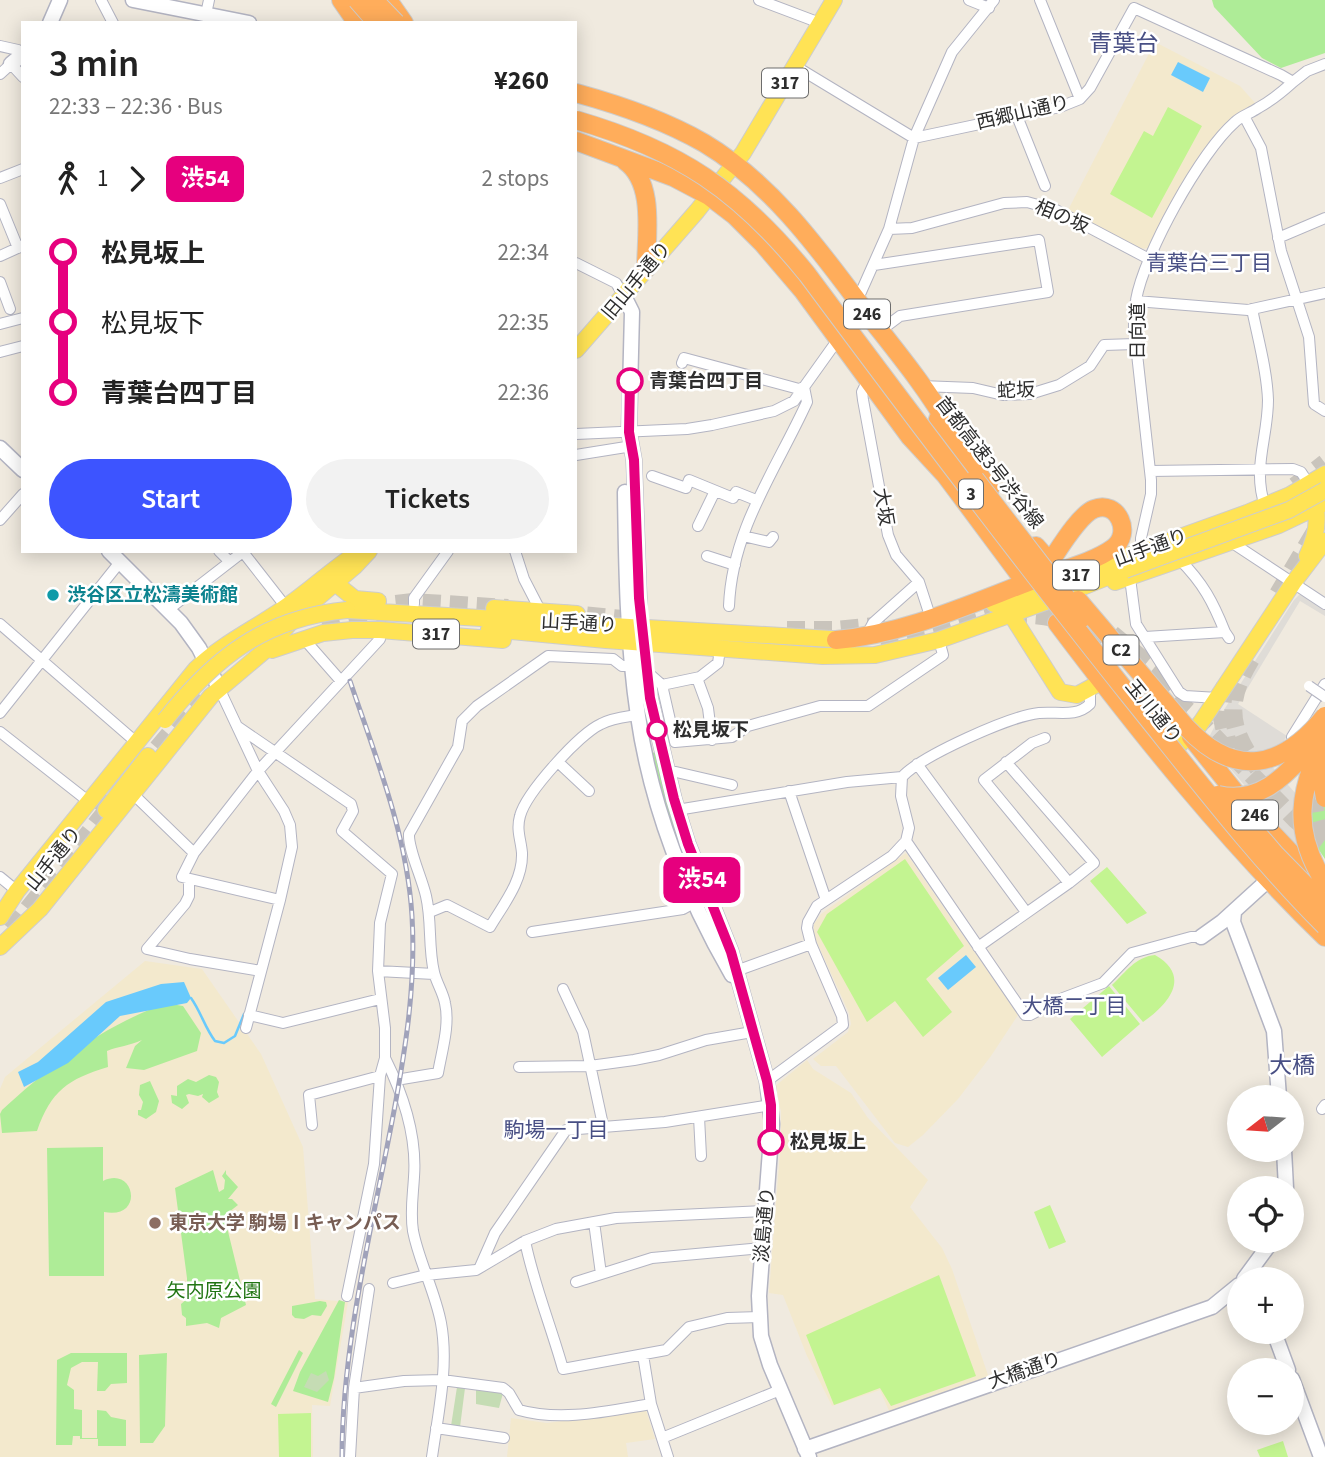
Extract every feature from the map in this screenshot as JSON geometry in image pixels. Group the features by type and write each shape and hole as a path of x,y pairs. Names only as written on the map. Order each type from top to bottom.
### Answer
{"highway":[{"path":"339,0 354,21"},
{"path":"356,0 372,21"},
{"path":"375,21 386,0"},
{"path":"386,0 395,21"},
{"path":"386,0 402,21"},
{"path":"386,0 413,21"},
{"name":"246","path":"577,93 649,116 704,143 734,165 791,217 856,298 921,386 968,460"},
{"name":"首都高速3号渋谷線","path":"577,108 632,125 683,148 726,175 763,206 816,267 1104,647 1235,808 1325,905"},
{"name":"首都高速3号渋谷線","path":"577,120 633,138 669,154 719,185 755,215 807,274 1035,578 1267,865 1325,926"},
{"path":"577,135 620,153 639,175 645,192 646,269"},
{"name":"246","path":"577,141 620,153 673,177 709,196 734,215 764,244 839,338 910,437 946,476"},
{"name":"玉川通り","path":"938,419 1049,562 1243,802 1325,889"},
{"name":"玉川通り","path":"914,434 1057,623 1096,686 1164,759 1268,880 1325,937"},
{"path":"964,484 1007,549 1083,651 1164,756 1194,785 1222,796 1243,797 1262,791 1287,773 1325,729"},
{"path":"836,640 934,628 1112,549 1121,539 1122,522 1114,512 1104,508 1093,509 1086,514 1049,562"},
{"name":"C2","path":"1032,553 1061,580 1186,727 1201,742 1223,756 1247,762 1277,757 1304,740 1325,716"},
{"path":"1325,729 1321,763 1325,798"},
{"path":"1325,736 1309,774 1301,814 1307,846 1325,883"}],"main road":[{"path":"51,21 60,0"},
{"path":"133,0 208,7 244,21"},
{"name":"317","path":"709,196 734,165 834,0"},
{"name":"旧山手通り","path":"577,350 709,196"},
{"path":"624,296 632,312 629,432 626,447 626,549 639,668 638,715 662,817 707,931 739,988"},
{"path":"629,432 634,460 636,635"},
{"path":"0,448 21,468"},
{"name":"山手通り","path":"0,927 168,724 211,680 247,652 304,627 348,615 636,635 836,640 886,637 934,628 1007,608 1141,551 1265,506 1325,474"},
{"path":"1293,583 1314,542 1322,502 1309,484"},
{"name":"317","path":"1127,574 1289,510 1325,490"},
{"path":"1127,574 1181,560 1231,542 1322,502"},
{"path":"1164,759 1190,736 1220,698 1293,583 1325,541"},
{"name":"317","path":"0,917 17,891 187,679 230,641 288,606 357,553"},
{"name":"317","path":"0,945 40,909 219,688 269,647 294,618 367,553"},
{"path":"114,556 169,609 191,636 219,688"},
{"name":"山手通り","path":"1007,608 1045,603 1127,574"},
{"name":"317","path":"288,606 300,604 327,582 335,583 355,599 540,610 607,617 636,635"},
{"path":"1007,608 1060,692 1070,695 1096,686"},
{"name":"山手通り","path":"348,615 606,640 636,635 720,649 841,657 891,653 934,628"},
{"name":"317","path":"269,647 272,650 332,632 380,630 581,645 606,640"},
{"path":"639,668 677,810 731,952 739,988"},
{"name":"山手通り","path":"0,945 168,724"},
{"path":"1200,937 1234,912 1293,857"},
{"path":"1234,912 1233,922 1274,1031 1278,1085"},
{"name":"淡島通り","path":"739,988 767,1081 771,1105 772,1133 762,1248 760,1317 765,1353 807,1453"},
{"name":"大橋通り","path":"807,1453 1212,1307 1227,1294"},
{"path":"1304,1411 1321,1457"}],"street":[{"path":"101,0 112,21"},
{"path":"759,0 820,23"},
{"path":"856,298 889,229 914,138 951,52 991,4 969,0"},
{"path":"1040,0 1080,99"},
{"name":"西郷山通り","path":"914,138 1065,106 1080,99 1093,84 1132,4 1293,82"},
{"path":"0,46 18,50 14,61"},
{"path":"1293,82 1307,71 1325,64"},
{"path":"795,66 914,138"},
{"name":"日向道","path":"1141,551 1141,538 1152,494 1135,344 1136,300 1149,259 1194,175 1227,130 1293,82"},
{"path":"1017,116 1045,186"},
{"path":"1244,116 1261,148 1278,238 1309,337 1314,404 1325,411"},
{"path":"0,178 21,170"},
{"name":"相の坂","path":"889,229 921,226 1004,203 1027,202 1056,211 1149,259"},
{"path":"0,204 20,247 0,256"},
{"path":"1278,238 1325,218"},
{"path":"874,265 1039,240 1048,292 900,316 880,331"},
{"path":"577,264 616,283 624,296"},
{"path":"0,282 10,309"},
{"path":"1136,300 1252,309 1325,293"},
{"path":"1252,309 1268,394 1259,469 1259,486 1265,506"},
{"path":"0,324 21,319"},
{"path":"577,434 712,425 774,411 794,401 839,338"},
{"name":"蛇坂","path":"921,386 973,388 1003,395 1030,394 1059,385 1090,366 1104,345 1135,344"},
{"path":"0,352 21,347"},
{"path":"682,363 684,358 799,389 804,387"},
{"name":"大坂","path":"869,380 862,392 885,524 896,555 919,582 934,628"},
{"path":"729,606 735,565 743,536 756,500 807,402 804,387"},
{"path":"577,455 626,447"},
{"path":"1150,471 1298,470 1309,484"},
{"path":"652,476 686,488 689,480 733,498 736,492 756,500"},
{"path":"698,526 715,491"},
{"path":"0,520 21,496"},
{"path":"743,536 769,542 773,537"},
{"path":"1231,542 1325,604"},
{"path":"221,553 230,562"},
{"path":"169,609 243,553"},
{"path":"245,553 288,606"},
{"path":"414,604 414,597 447,553"},
{"path":"516,553 524,579 540,610"},
{"path":"0,713 114,556"},
{"path":"707,556 735,565"},
{"path":"1145,638 1227,635 1210,596 1181,560"},
{"path":"1127,574 1136,624 1185,696 1220,698"},
{"path":"865,637 873,623 919,582"},
{"path":"0,624 136,742"},
{"path":"396,1080 438,1073 446,1028 445,1002 434,974 428,921 430,912 421,873 408,843 409,834 458,747 462,721 468,714 548,656 612,659 622,666 639,668 662,685 675,742 732,737 748,726 820,706 868,706 943,655 934,628"},
{"path":"280,900 181,877 194,853 258,771 380,639 380,630"},
{"path":"304,639 340,680"},
{"path":"662,685 697,678 718,663 720,649"},
{"path":"697,678 708,708 712,740"},
{"path":"1292,737 1325,684"},
{"path":"677,810 789,791 902,777 917,764 977,733 1036,713 1065,714 1083,709 1090,704 1096,686"},
{"path":"1309,687 1325,697"},
{"path":"219,688 258,771 284,811 292,836 291,858 246,1028"},
{"path":"430,912 447,905 490,927 516,885 520,871 522,852 517,829 522,809 558,762 588,731 599,724 638,715"},
{"path":"239,727 351,804 352,811 342,831 392,874 380,923 378,971 385,1028 385,1058 380,1076 374,1164 347,1296"},
{"path":"0,732 89,801"},
{"path":"1045,738 1035,741 984,780 1069,883"},
{"path":"558,762 589,791"},
{"path":"978,947 1094,863 1006,762"},
{"path":"917,764 1026,912"},
{"path":"667,773 676,772 732,785"},
{"path":"767,1081 843,1025 842,1016 811,944 808,922 817,906 892,856 906,841 909,828 901,796 902,777"},
{"path":"789,791 826,900"},
{"path":"133,794 194,853"},
{"path":"906,841 1025,1015 1030,1016 1063,998 1102,984 1132,953 1200,937"},
{"path":"0,877 17,891"},
{"path":"189,880 189,896 185,904 147,949 261,971"},
{"path":"532,932 683,909 708,895"},
{"path":"736,971 811,944"},
{"path":"378,971 434,974"},
{"path":"563,989 583,1032 603,1125"},
{"path":"249,1015 283,1023 380,999"},
{"path":"519,1067 590,1066 659,1055 706,1040 752,1032"},
{"path":"385,1058 404,1102 415,1175 412,1196 413,1231 441,1324 442,1380 432,1457"},
{"path":"312,1125 309,1095 380,1076"},
{"path":"480,1267 495,1233 566,1130 665,1122 771,1105"},
{"path":"699,1117 701,1156"},
{"path":"393,1283 426,1275 476,1270 525,1241 556,1228 616,1218 766,1210"},
{"path":"594,1222 601,1274"},
{"path":"525,1241 534,1283 551,1326 563,1369 666,1350 689,1327 727,1318 760,1317"},
{"path":"576,1282 652,1258 762,1248"},
{"path":"350,1457 354,1388 369,1289"},
{"path":"643,1355 651,1404 668,1457"},
{"path":"354,1388 404,1381 442,1380 503,1388 519,1410 550,1416 651,1404"},
{"path":"662,1438 780,1390"},
{"path":"436,1428 504,1437"}],"shaded area":[{"path":"1155,42 1240,86 1256,104 1238,113 1222,128 1208,146 1148,248 1138,249 1067,212"},
{"path":"1299,595 1325,607 1325,616 1300,601 1238,704 1287,736 1269,763 1296,794 1296,805 1319,859 1325,865 1325,875 1209,744 1208,739 1220,716"},
{"path":"906,853 1018,1015 958,1099 908,1147 895,1143 836,1066 821,1066 813,1059 848,1032 851,1024 849,1013 814,936 814,924 821,914"},
{"name":"東京大学 駒場Ⅰキャンパス","path":"145,961 202,969 261,1054 303,1147 315,1299 348,1302 330,1406 312,1405 313,1457 0,1457 0,1089 5,1077"},
{"path":"807,1060 813,1069 851,1093 868,1118 928,1180 910,1207 942,1248 952,1269 989,1378 890,1413 880,1390 832,1406 807,1356 783,1295 769,1293 781,1139 781,1111 774,1087"},
{"path":"646,1410 655,1439 626,1443 628,1457 507,1457 511,1418 547,1423"}],"green space":[{"path":"1212,0 1325,0 1325,53 1281,68 1262,58 1214,7"},
{"path":"1168,107 1202,126 1152,218 1110,194 1144,131 1153,136"},
{"path":"652,752 657,754 700,886 693,889 664,808"},
{"path":"1302,762 1325,767 1325,859 1311,838"},
{"path":"905,859 964,946 926,979 952,1012 923,1037 895,1001 867,1022 817,932 827,914"},
{"path":"1107,867 1147,913 1127,924 1090,881"},
{"path":"1155,955 1166,963 1172,972 1173,990 1161,1007 1143,1022 1112,985 1136,962"},
{"path":"1109,986 1140,1024 1102,1057 1070,1019"},
{"path":"166,1003 183,1006 201,1033 197,1051 144,1070 126,1068 135,1046 142,1040 107,1051 108,1067 82,1076 55,1096 37,1131 2,1133 2,1110 40,1077 99,1035"},
{"path":"209,1075 216,1077 219,1082 219,1097 209,1103 202,1097 203,1094 189,1094 186,1095 189,1103 182,1109 172,1103 171,1095 177,1096 177,1086 188,1079 196,1082"},
{"path":"150,1081 159,1101 156,1112 146,1119 138,1115 143,1102 139,1095 140,1085"},
{"path":"103,1147 103,1181 114,1178 122,1180 131,1194 126,1208 117,1212 104,1212 104,1276 49,1276 47,1148"},
{"name":"矢内原公園","path":"213,1170 219,1192 224,1189 225,1180 222,1176 226,1170 226,1174 238,1187 228,1199 238,1205 229,1212 232,1214 224,1215 246,1305 221,1318 219,1328 207,1323 186,1326 181,1304 187,1299 187,1278 175,1188"},
{"path":"1050,1205 1066,1242 1049,1249 1034,1212"},
{"path":"939,1275 976,1376 891,1406 880,1388 834,1405 806,1335"},
{"path":"339,1300 345,1302 328,1402 293,1391 300,1372"},
{"path":"326,1302 327,1306 321,1316 312,1315 304,1319 292,1315 292,1306"},
{"path":"299,1350 303,1353 276,1407 271,1404"},
{"path":"71,1353 127,1353 127,1383 111,1384 105,1391 97,1391 98,1362 82,1362 71,1368 67,1385 74,1390 74,1409 82,1410 82,1438 97,1438 97,1410 106,1411 111,1417 126,1420 126,1446 98,1446 98,1439 80,1439 80,1436 73,1436 72,1445 56,1445 57,1360"},
{"path":"167,1353 165,1426 153,1443 140,1443 139,1355"},
{"path":"326,1371 329,1380 317,1392 304,1387 311,1373 318,1376"},
{"path":"457,1387 465,1388 460,1427 451,1426"},
{"path":"476,1389 503,1393 499,1408 476,1404"},
{"path":"311,1413 311,1457 279,1457 278,1414"},
{"path":"1283,1441 1288,1457 1260,1457 1257,1450"}],"water":[{"path":"1178,62 1210,78 1203,92 1171,75"},
{"path":"966,955 976,967 948,990 938,978"},
{"path":"184,982 191,998 187,1003 120,1016 68,1063 24,1087 18,1072 38,1062 106,1002 161,984"}],"waterway":[{"path":"191,998 215,1041 224,1043 235,1036 244,1014"}],"tunnel":[{"path":"1295,486 1325,463"},
{"path":"1278,594 1325,515"},
{"path":"369,607 413,602 508,608"},
{"path":"880,640 935,628 1012,605"},
{"path":"560,613 623,619"},
{"path":"323,629 385,615"},
{"path":"1009,616 1051,617 1090,631 1114,646"},
{"path":"787,630 836,630 885,625"},
{"path":"1112,634 1171,683"},
{"path":"709,639 800,644"},
{"path":"1251,659 1237,689 1234,715 1241,741 1258,768"},
{"path":"1154,681 1193,715 1296,820 1325,843"},
{"path":"1225,684 1221,714 1229,749"},
{"path":"140,769 203,698"},
{"path":"94,808 143,748"},
{"path":"1320,768 1315,787 1315,805 1325,840"},
{"path":"11,930 116,799"}],"railway":[{"path":"342,1457 343,1414 353,1327 402,1063 409,1014 413,941 409,886 397,826 350,681"}],"bus line":[{"name":"渋54","path":"630,381 629,432 634,460 639,598 650,698 674,799 688,844 731,952 767,1081 771,1105 771,1142"}],"place":[{"name":"青葉台四丁目","path":"630,381"},
{"name":"渋谷区立松濤美術館","path":"53,595"},
{"name":"松見坂下","path":"657,730"},
{"name":"松見坂上","path":"771,1142"},
{"name":"東京大学 駒場Ⅰキャンパス","path":"155,1223"}],"district":[{"name":"青葉台","path":"1124,43"},
{"name":"青葉台三丁目","path":"1209,263"},
{"name":"大橋二丁目","path":"1074,1006"},
{"name":"大橋","path":"1292,1065"},
{"name":"駒場一丁目","path":"556,1130"}]}
